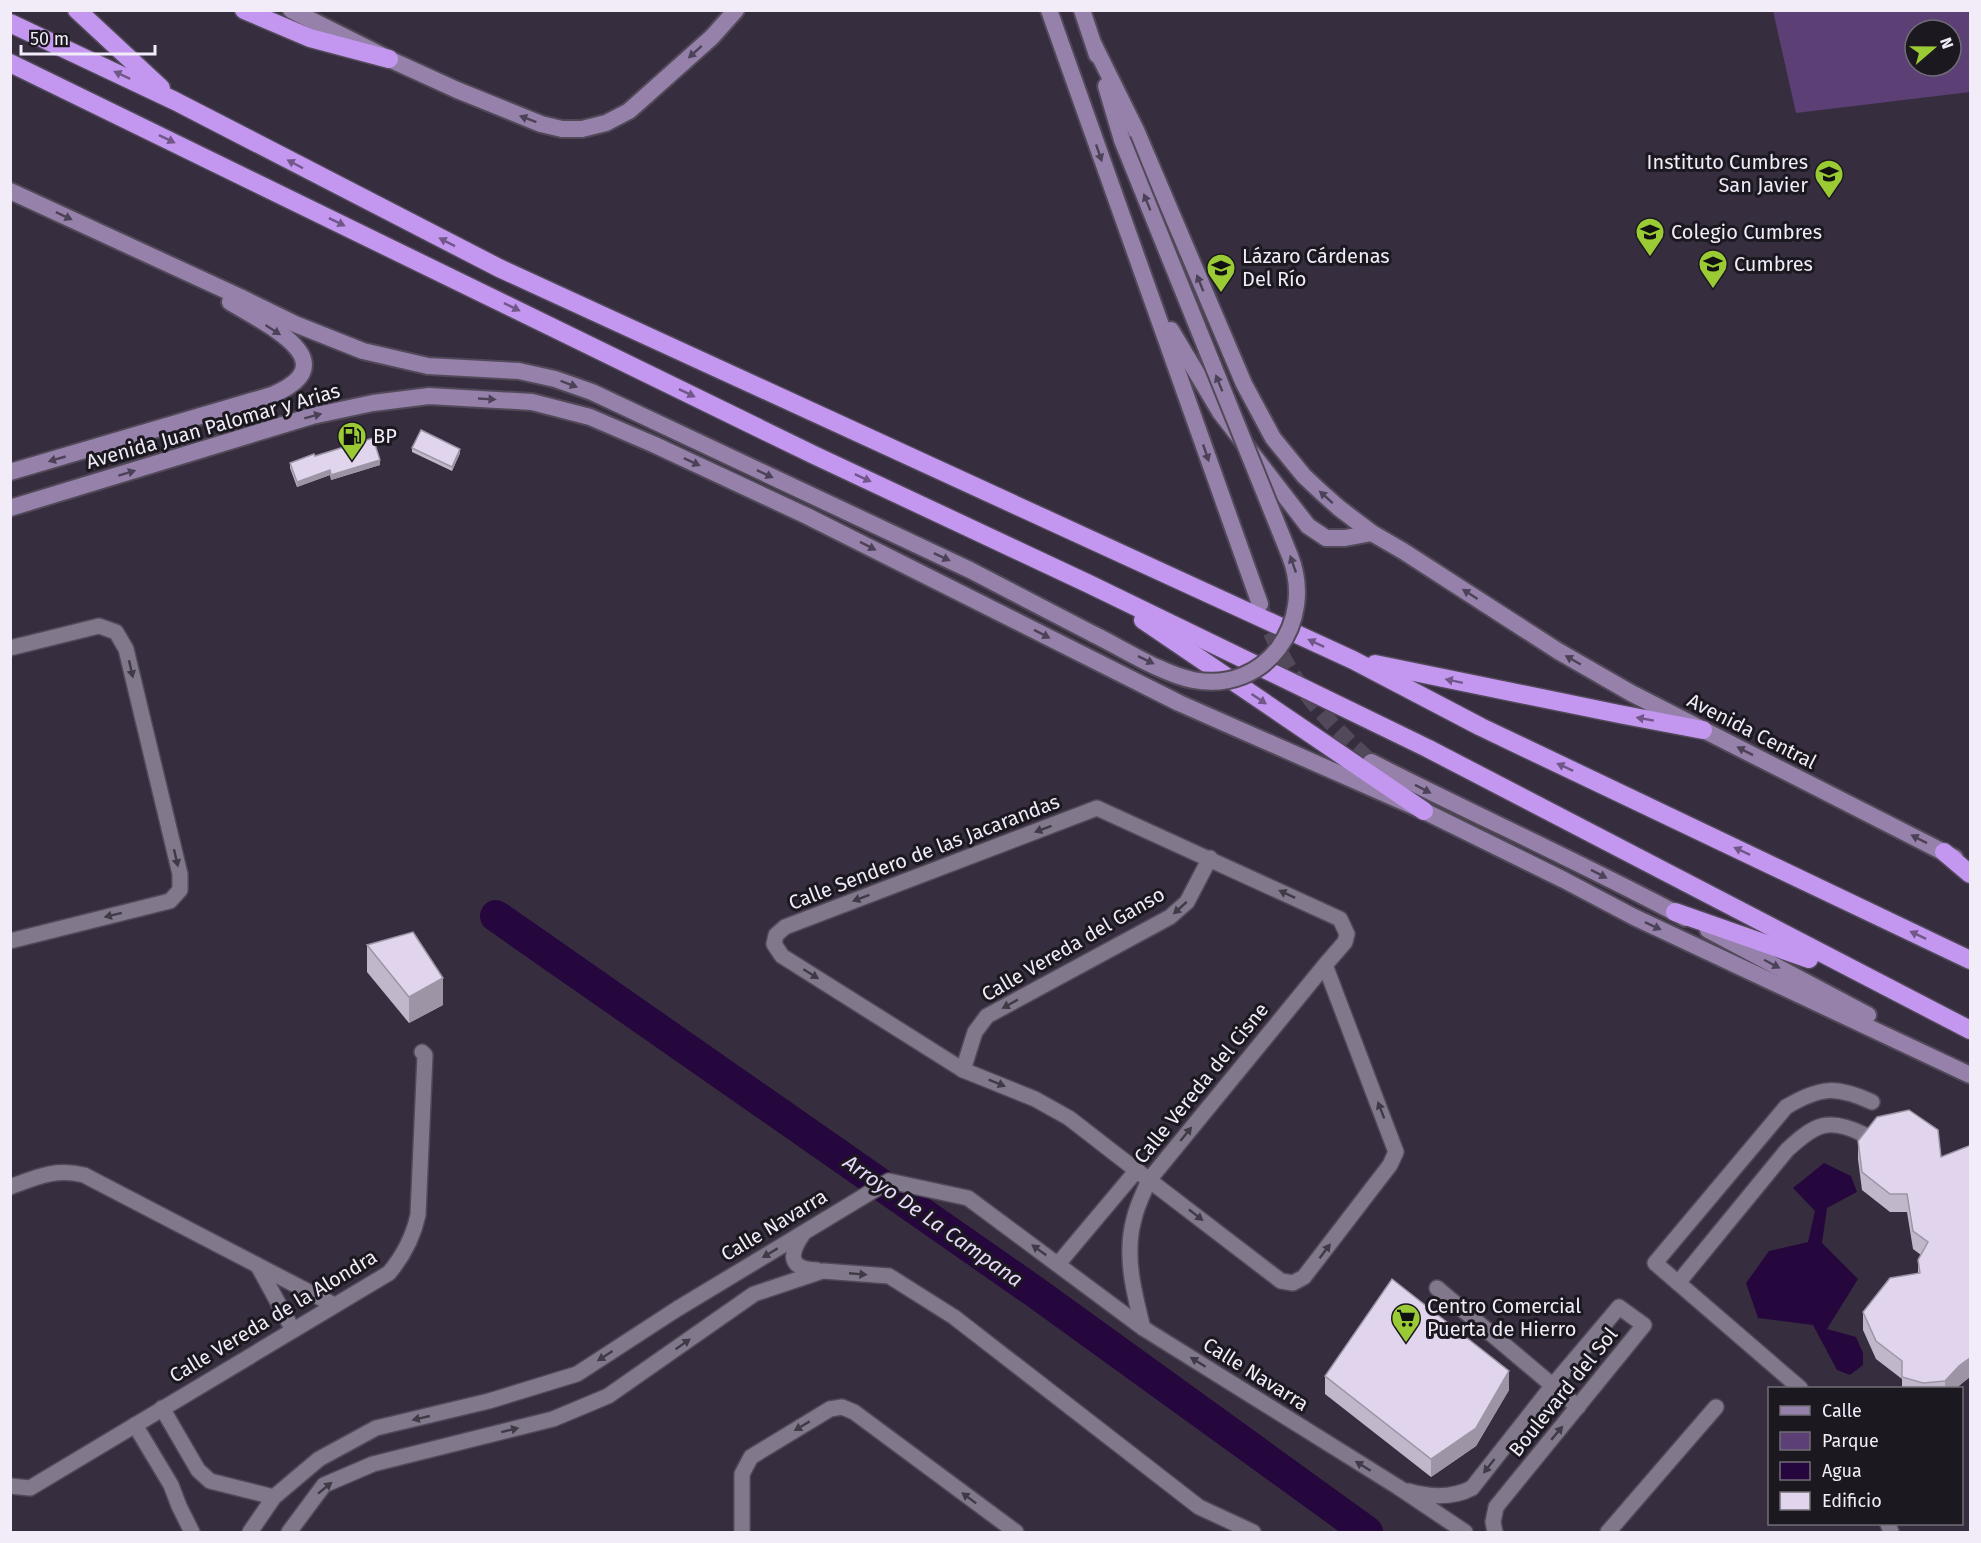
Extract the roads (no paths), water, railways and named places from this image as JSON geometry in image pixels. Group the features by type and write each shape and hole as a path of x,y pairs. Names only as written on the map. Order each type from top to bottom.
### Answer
{"highway":[{"path":"77,10 175,101"},
{"path":"244,10 310,38 389,59"},
{"path":"10,23 175,101 500,268 1353,660 1481,727 1971,960"},
{"path":"10,63 814,455 1089,584 1437,753 1930,1011"},
{"path":"10,77 39,77"},
{"path":"1089,584 1424,811"},
{"path":"1353,660 1703,730"},
{"path":"1944,852 1971,874"},
{"path":"1675,912 1800,955 1971,1030"}],"main road":[{"path":"291,10 389,59 541,124 562,129 582,129 606,123 629,111 712,37 736,10"},
{"path":"1049,10 1260,604"},
{"path":"10,191 295,324 363,351 429,366 519,371 555,379 592,392 970,570 1180,676 1205,681 1229,679 1252,671 1279,648 1291,627 1298,605 1298,581 1122,140 1082,10"},
{"name":"Avenida Central","path":"1094,45 1136,130 1233,360 1273,438 1304,476 1321,492 1372,532 1519,626 1631,693 1971,867"},
{"name":"Avenida Juan Palomar y Arias","path":"10,472 272,395 298,380 304,370 304,359 295,345 170,265"},
{"path":"1152,299 1220,412 1308,526 1326,538 1345,538 1372,532"},
{"name":"Avenida Juan Palomar y Arias","path":"10,508 312,416 373,403 429,396 532,402 590,417 656,445 807,516 1179,703 1424,811 1634,917 1966,1072"},
{"path":"1371,762 1480,817 1530,838 1675,912 1897,1030 1966,1072"}],"street":[{"path":"10,648 99,626 116,632 126,649 180,874 180,890 170,901 10,941"},
{"name":"Calle Sendero de las Jacarandas","path":"1325,964 1396,1152 1390,1165 1304,1277 1293,1283 1281,1281 1069,1118 1035,1099 963,1070 782,956 774,944 776,935 785,927 1097,808 1340,919"},
{"name":"Calle Vereda del Ganso","path":"963,1070 975,1032 987,1016 1170,917 1187,902 1210,858"},
{"name":"Calle Vereda del Cisne","path":"1058,1264 1143,1175 1345,942 1347,934 1340,919"},
{"name":"Calle Vereda de la Alondra","path":"10,1486 30,1488 389,1273 398,1262 414,1233 417,1215 425,1055 422,1052"},
{"path":"1798,1387 1655,1263 1786,1107 1804,1096 1825,1091 1848,1091 1872,1102"},
{"path":"1678,1283 1787,1150 1805,1133 1826,1124 1845,1125 1863,1134"},
{"path":"10,1187 51,1172 71,1172 84,1175 334,1305"},
{"name":"Calle Vereda del Cisne","path":"1143,1175 1128,1248 1135,1297 1143,1328"},
{"name":"Calle Navarra","path":"250,1533 274,1497 319,1459 376,1428 489,1401 577,1374 677,1309 889,1181 968,1198 1143,1328 1398,1487 1465,1533"},
{"path":"805,1231 795,1246 793,1256 796,1265 803,1270 889,1276 954,1317 1198,1508 1252,1533"},
{"path":"258,1266 293,1330"},
{"path":"289,1533 324,1485 373,1464 554,1419 608,1396 754,1294 823,1271"},
{"path":"1437,1288 1578,1407"},
{"name":"Boulevard del Sol","path":"1398,1487 1436,1496 1464,1492 1472,1488 1552,1385 1619,1307 1644,1325 1496,1507 1493,1522 1495,1533"},
{"path":"742,1533 742,1474 751,1457 830,1409 842,1407 854,1412 1016,1533"},
{"path":"1608,1533 1716,1407"},
{"path":"162,1408 198,1470 210,1481 274,1497"},
{"path":"135,1425 171,1485 192,1533"}],"water":[{"path":"1824,1163 1851,1176 1857,1192 1827,1208 1822,1243 1858,1279 1827,1329 1856,1337 1863,1353 1863,1365 1850,1375 1837,1370 1813,1325 1758,1318 1746,1283 1769,1251 1808,1242 1815,1211 1793,1188"}],"waterway":[{"name":"Arroyo De La Campana","path":"496,916 1035,1292 1367,1532"}],"tunnel":[{"path":"1262,610 1282,656 1306,694 1336,728 1371,762"}],"place":[{"name":"Instituto Cumbres San Javier","path":"1829,200"},
{"name":"Colegio Cumbres","path":"1650,258"},
{"name":"Cumbres","path":"1713,290"},
{"name":"Lázaro Cárdenas Del Río","path":"1221,294"},
{"name":"BP","path":"352,462"},
{"name":"Centro Comercial Puerta de Hierro","path":"1406,1344"}]}
